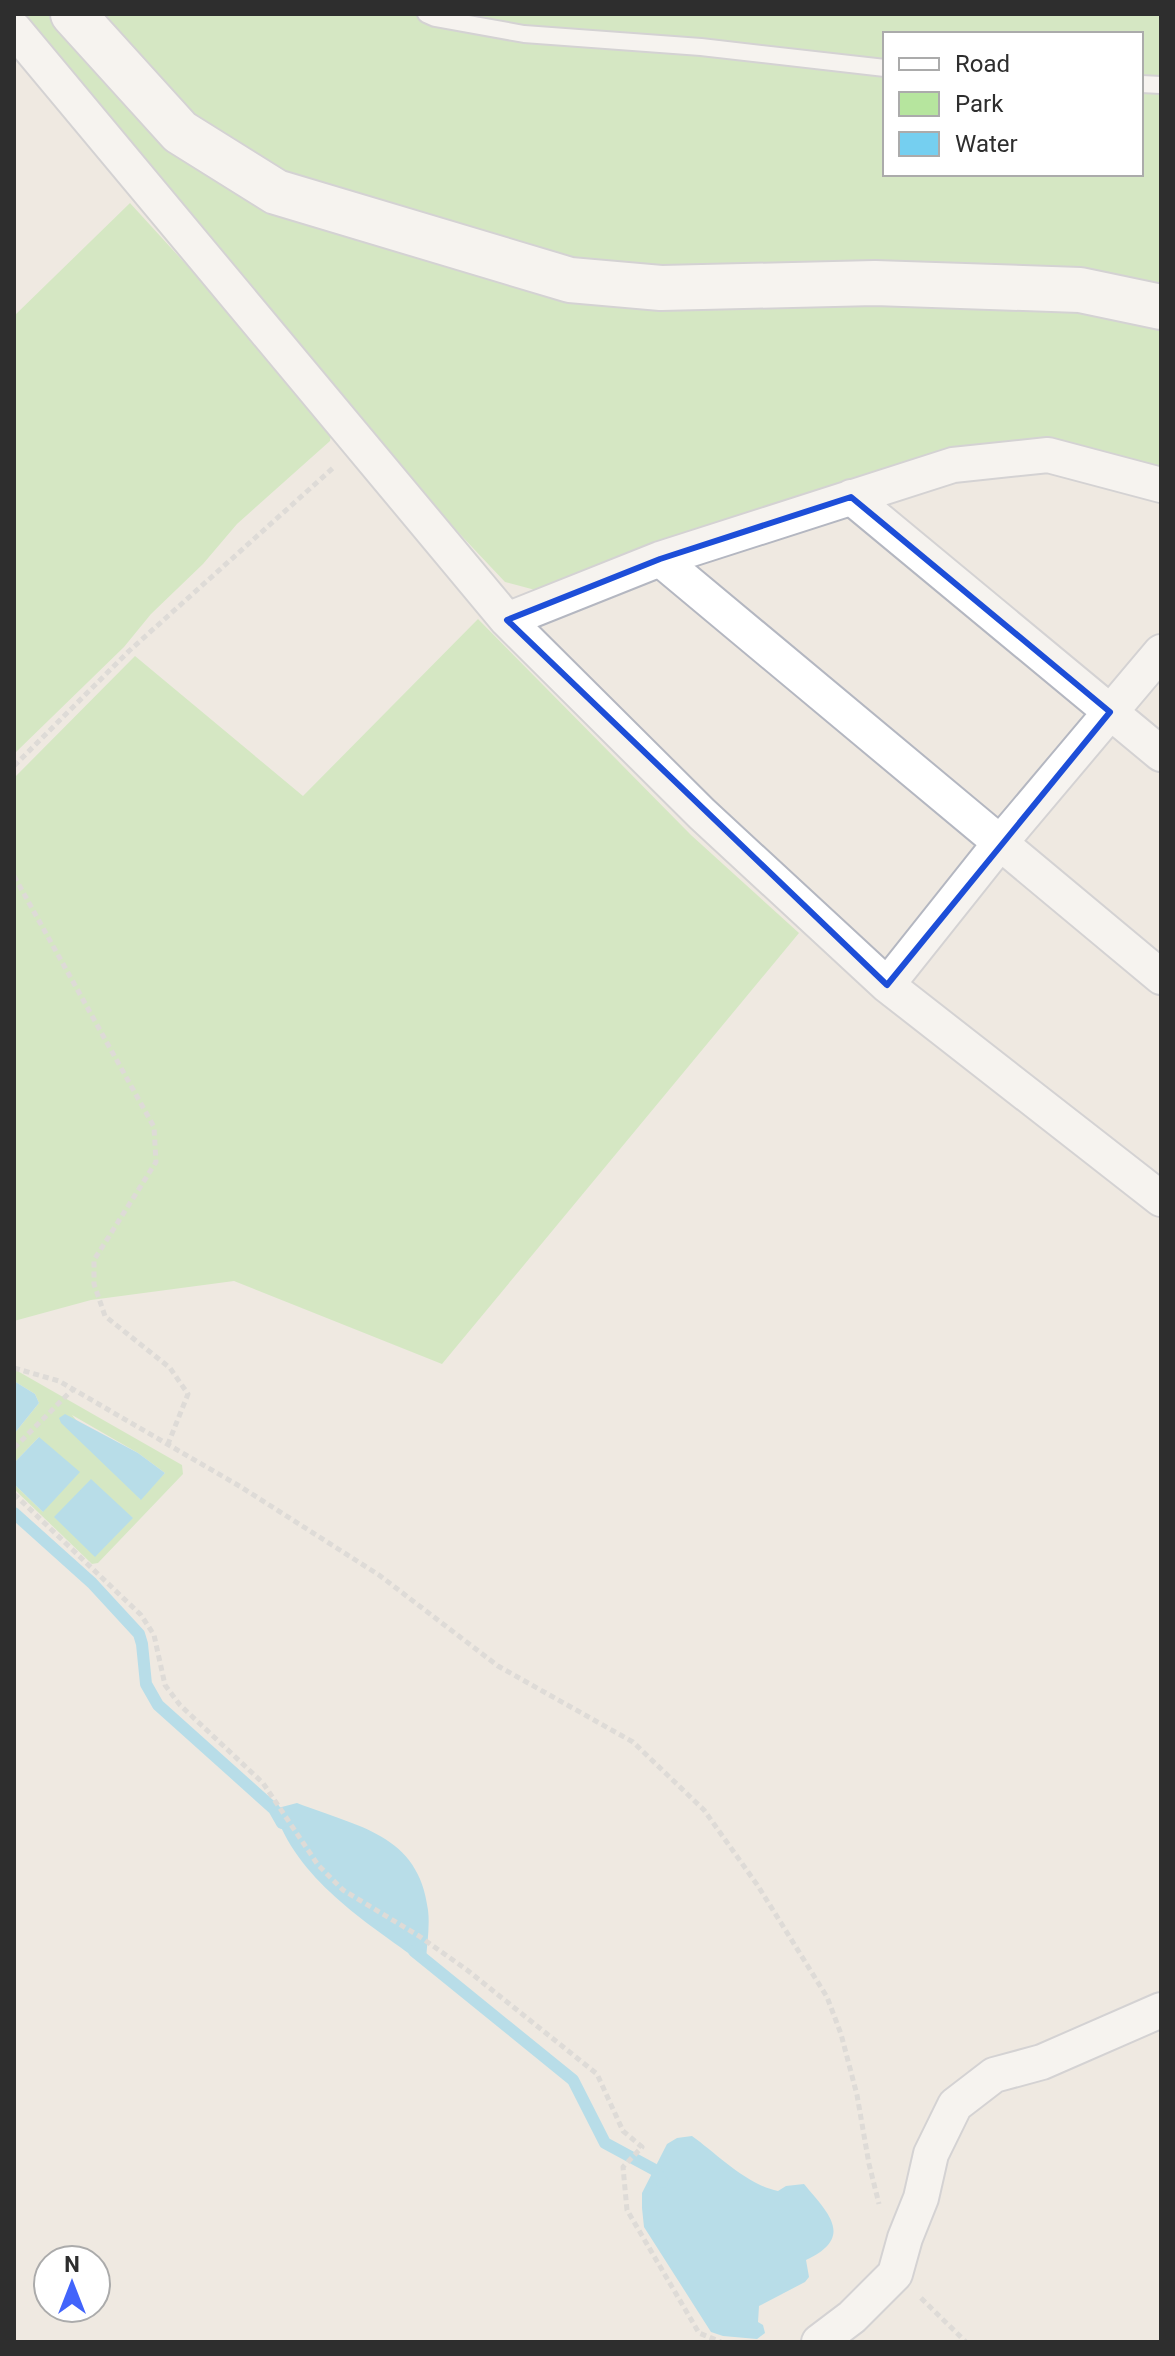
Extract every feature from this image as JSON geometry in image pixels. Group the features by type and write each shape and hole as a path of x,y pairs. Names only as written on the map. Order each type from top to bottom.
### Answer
{"street":[{"path":"73,14 180,132 276,192 570,280 661,288 875,283 1080,290 1161,307"},
{"path":"14,29 507,620 702,814 887,985 1161,1199"},
{"path":"507,620 660,559 953,465 1048,455 1161,485"},
{"path":"851,497 1161,754"},
{"path":"660,559 1161,977"},
{"path":"887,985 1000,843 1161,652"},
{"path":"819,2342 852,2317 895,2274 921,2198 931,2154 955,2105 994,2075 1042,2062 1161,2010"}],"lane":[{"path":"426,14 524,34 701,47 883,68"}],"path":[{"path":"14,766 129,651 360,443"},
{"path":"14,876 154,1127 156,1162 94,1260 94,1284 105,1316 170,1368 188,1394 168,1444"},
{"path":"14,1368 59,1381 168,1444 379,1575 498,1666 633,1742 704,1810 758,1886 827,1997 841,2034 857,2095 879,2203 905,2238"},
{"path":"14,1448 73,1389"},
{"path":"14,1494 141,1615 154,1635 165,1685 180,1705 263,1783 318,1865 343,1890 434,1947 597,2074 623,2131 642,2147 623,2167 627,2210 699,2333 721,2342"},
{"path":"895,2274 966,2342"}],"highlighted area":[{"path":"851,497 1110,712 887,985 507,620 660,559"}],"green space":[{"path":"14,14 1161,14 1161,476 1047,447 539,591 505,582 424,496"},
{"path":"130,203 329,421 332,429 330,441 237,524 203,564 151,614 124,647 14,754 14,316"},
{"path":"478,619 691,835 799,933 442,1364 234,1281 91,1300 14,1321 14,778 135,656 303,796"},
{"path":"14,1369 182,1465 183,1474 98,1563 92,1564 14,1489 14,1484 43,1512 39,1437 14,1463 14,1434 39,1403 35,1394 14,1381","holes":["72,1415 138,1453 165,1473 140,1499"]}],"water":[{"path":"14,1381 35,1394 39,1403 14,1434"},
{"path":"65,1414 138,1453 165,1473 141,1500 61,1423 59,1418"},
{"path":"39,1437 80,1472 43,1512 14,1484 14,1463"},
{"path":"91,1479 133,1518 95,1557 54,1517"},
{"path":"297,1803 363,1827 399,1849 422,1885 428,1910 426,1960 421,1962 356,1914 316,1878 284,1834 274,1809"},
{"path":"692,2136 744,2176 766,2188 778,2191 786,2186 804,2184 828,2214 832,2224 830,2242 806,2260 809,2277 805,2282 759,2306 758,2322 763,2325 765,2333 757,2339 711,2332 644,2227 642,2193 667,2144 677,2138"}],"waterway":[{"path":"14,1513 92,1583 139,1634 146,1684 158,1705 274,1809 282,1823"},
{"path":"414,1951 573,2080 605,2143 655,2170 662,2182"}]}
